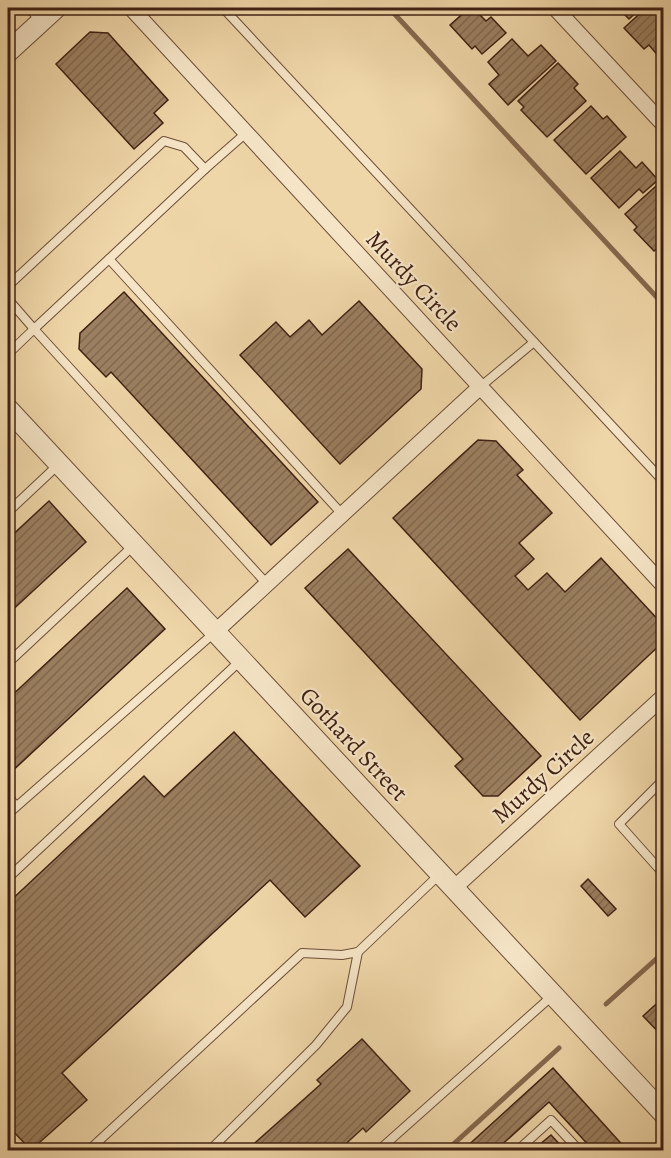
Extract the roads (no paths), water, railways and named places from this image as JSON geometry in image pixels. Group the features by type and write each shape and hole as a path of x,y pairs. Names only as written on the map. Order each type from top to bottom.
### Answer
{"street":[{"path":"8,52 35,14 56,8"},
{"name":"Murdy Circle","path":"131,8 663,586"},
{"path":"555,8 663,124"},
{"path":"215,632 480,387"},
{"name":"Gothard Street","path":"8,409 663,1114"},
{"name":"Murdy Circle","path":"447,881 663,696"}],"lane":[{"path":"223,8 663,482"},
{"path":"8,354 246,132"},
{"path":"8,290 10,284 164,141 184,147 205,169"},
{"path":"110,259 342,514"},
{"path":"8,299 267,584"},
{"path":"480,387 534,342"},
{"path":"8,512 59,464"},
{"path":"8,663 134,545"},
{"path":"8,813 215,632"},
{"path":"8,878 242,660"},
{"path":"663,779 628,812 619,824 660,870 663,869"},
{"path":"8,796 16,806"},
{"path":"89,1150 302,953 342,955 358,952 447,881"},
{"path":"210,1150 316,1045 347,1007 358,952"},
{"path":"378,1150 553,995"},
{"path":"518,1150 551,1120 579,1150"}],"waterway":[{"path":"389,8 664,305"},
{"path":"606,1004 664,952"},
{"path":"447,1150 559,1048"}]}
